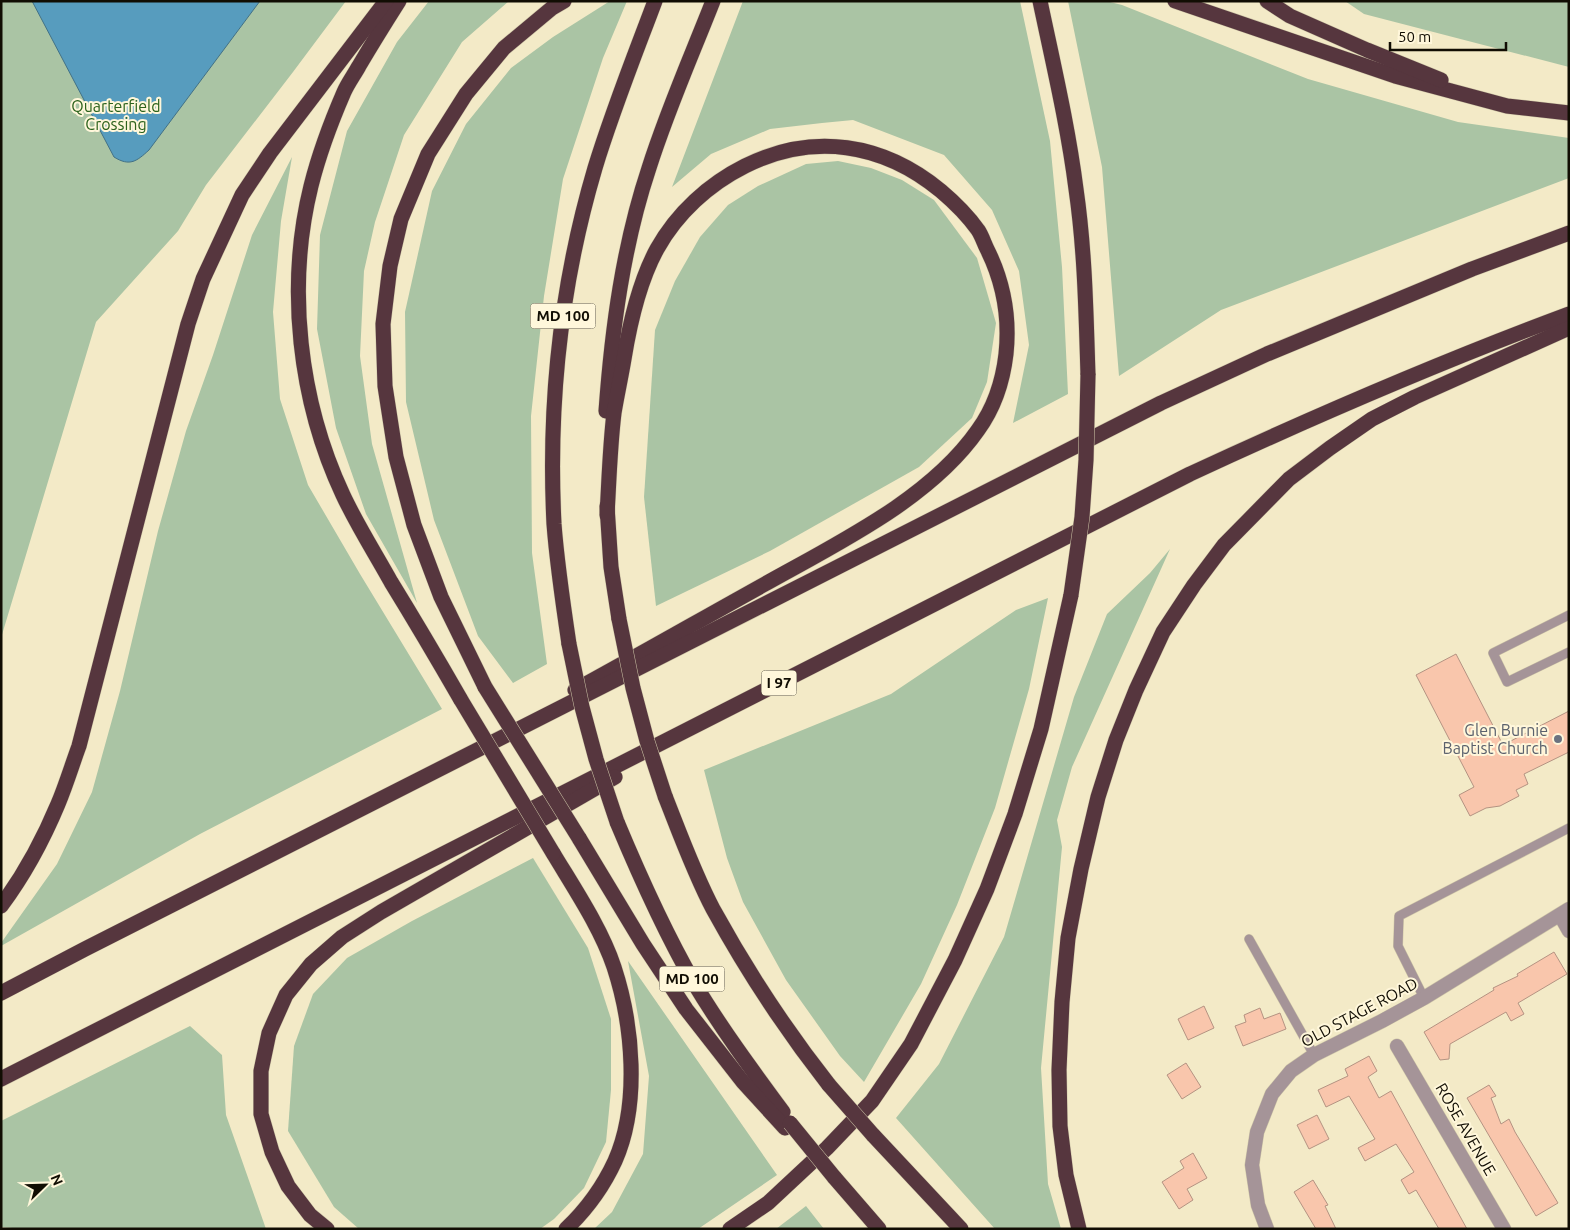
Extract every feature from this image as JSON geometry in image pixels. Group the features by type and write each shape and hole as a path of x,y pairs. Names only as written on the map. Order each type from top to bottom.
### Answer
{"highway":[{"path":"1,906 37,848 58,805 79,746 188,324 203,279 242,196 270,154 386,1"},
{"path":"399,1 374,39 345,90 325,138 311,186 302,231 298,282 301,342 310,398 323,446 343,495 369,544 595,924 613,966 624,1006 630,1054 630,1083 626,1124 615,1161 596,1196 566,1229"},
{"path":"564,1 552,8 504,48 466,94 428,154 401,219 390,266 383,324 385,386 396,457 414,525 441,597 485,687 643,944 686,1009 743,1082 788,1125 879,1229"},
{"name":"MD 100","path":"655,1 613,111 594,169 580,224 564,305 556,375 553,443 554,524 560,585 569,644 582,707 596,759 617,822 641,881 694,983 788,1125"},
{"name":"MD 100","path":"713,1 667,115 648,170 617,305 604,434 611,567 619,619 633,688 647,741 687,854 712,908 738,954 795,1042 829,1085 873,1135 961,1229"},
{"path":"1175,1 1395,76 1507,106 1569,114"},
{"path":"1266,1 1307,24 1507,106"},
{"path":"730,1229 768,1203 827,1148 872,1101 911,1044 955,960 987,889 1015,814 1040,729 1071,595 1082,517 1086,460 1088,375 1084,265 1076,189 1065,119 1040,2"},
{"path":"357,812 888,513 927,484 955,459 980,428 995,400 1005,365 1008,333 1005,300 995,264 979,231 954,202 923,176 892,159 854,148 820,146 792,149 758,159 729,174 703,192 680,217 658,249 642,286 630,324 614,413 607,514"},
{"path":"1,993 94,944 1170,399 1275,350 1472,269 1569,233"},
{"name":"I 97","path":"1,1078 1199,470 1394,382 1569,314"},
{"path":"1079,1229 1066,1175 1060,1126 1059,1070 1062,1002 1068,938 1081,869 1098,798 1116,740 1136,690 1164,632 1194,585 1224,545 1289,479 1330,448 1372,419 1415,397 1569,328"},
{"path":"327,1229 310,1215 288,1186 272,1152 261,1114 261,1071 269,1033 286,995 311,964 342,936 381,912 786,679"}],"street":[{"name":"OLD STAGE ROAD","path":"1267,1229 1258,1206 1252,1165 1257,1132 1272,1094 1291,1071 1314,1055 1382,1022 1424,998 1564,912"},
{"path":"1564,912 1569,931"},
{"name":"ROSE AVENUE","path":"1397,1046 1504,1229"}],"lane":[{"path":"1569,615 1493,653 1507,682 1569,652"},
{"path":"1424,998 1398,946 1399,916 1569,828"},
{"path":"1249,940 1314,1055"}],"green space":[{"name":"Quarterfield Crossing","path":"1,1 346,1 206,185 178,231 96,322 1,638"},
{"path":"429,1 509,1 462,42 404,135 375,222 364,271 360,356 372,444 417,603 366,514 336,428 317,329 320,235 347,131 397,42"},
{"path":"610,1 627,1 603,58 563,179 544,296 531,416 532,553 547,664 513,683 478,636 434,520 406,402 405,312 432,191 466,124 511,68 553,37"},
{"path":"743,1 1020,1 1050,141 1062,267 1068,394 1013,423 1029,345 1019,271 992,210 944,155 853,120 770,129 711,154 672,187"},
{"path":"1068,1 1106,1 1122,5 1308,79 1458,122 1569,138 1569,178 1221,310 1119,376 1102,167"},
{"path":"1345,1 1569,1 1569,67 1364,14"},
{"path":"292,157 281,221 273,312 280,399 308,485 442,709 200,834 1,946 1,943 57,864 92,792 120,691 158,531 186,431 252,235"},
{"path":"838,161 871,168 902,180 934,200 977,258 996,323 987,382 972,418 919,467 770,551 656,606 644,497 655,330 675,281 700,237 728,205 758,186 806,164"},
{"path":"1170,549 1072,767 1057,820 1062,847 1041,1068 1048,1184 1061,1229 995,1229 896,1118 939,1064 1004,937 1074,697 1107,614 1150,573"},
{"path":"1048,598 1029,689 995,808 957,905 921,984 864,1082 840,1056 786,980 743,902 727,858 704,770 891,694 1016,610"},
{"path":"533,858 588,948 611,1019 611,1090 606,1142 584,1188 554,1219 540,1229 359,1229 334,1207 288,1131 294,1046 313,994 347,958 412,921"},
{"path":"628,961 777,1175 698,1229 594,1229 612,1212 643,1154 649,1076"},
{"path":"190,1026 222,1055 226,1115 266,1229 24,1229 1,1227 1,1121"},
{"path":"806,1206 824,1229 776,1229"}],"water":[{"path":"32,1 260,1 149,150 137,160 125,162 114,157"}],"building":[{"path":"1456,654 1503,745 1569,711 1569,752 1524,774 1528,784 1516,790 1519,796 1500,806 1486,808 1470,816 1459,795 1474,787 1416,675"},
{"path":"1554,952 1567,974 1518,1003 1524,1014 1511,1021 1506,1012 1450,1044 1449,1059 1440,1060 1424,1032 1494,990 1493,988 1518,976 1517,974"},
{"path":"1204,1006 1214,1028 1188,1040 1178,1019"},
{"path":"1260,1008 1264,1019 1280,1013 1286,1029 1243,1046 1235,1026 1246,1022 1244,1015"},
{"path":"1369,1056 1377,1071 1368,1077 1379,1098 1391,1091 1467,1229 1439,1229 1416,1190 1409,1194 1401,1180 1414,1172 1396,1144 1365,1161 1358,1148 1375,1139 1349,1096 1326,1107 1318,1090 1348,1076 1345,1069"},
{"path":"1186,1063 1201,1087 1182,1099 1167,1075"},
{"path":"1489,1085 1496,1096 1491,1098 1501,1124 1509,1119 1558,1203 1536,1216 1467,1098"},
{"path":"1317,1115 1329,1139 1309,1149 1297,1125"},
{"path":"1193,1153 1207,1178 1187,1189 1193,1200 1179,1209 1162,1182 1184,1168 1180,1161"},
{"path":"1313,1180 1328,1205 1325,1206 1336,1229 1316,1229 1294,1192"}],"place":[{"name":"Glen Burnie Baptist Church","path":"1558,739"}]}
